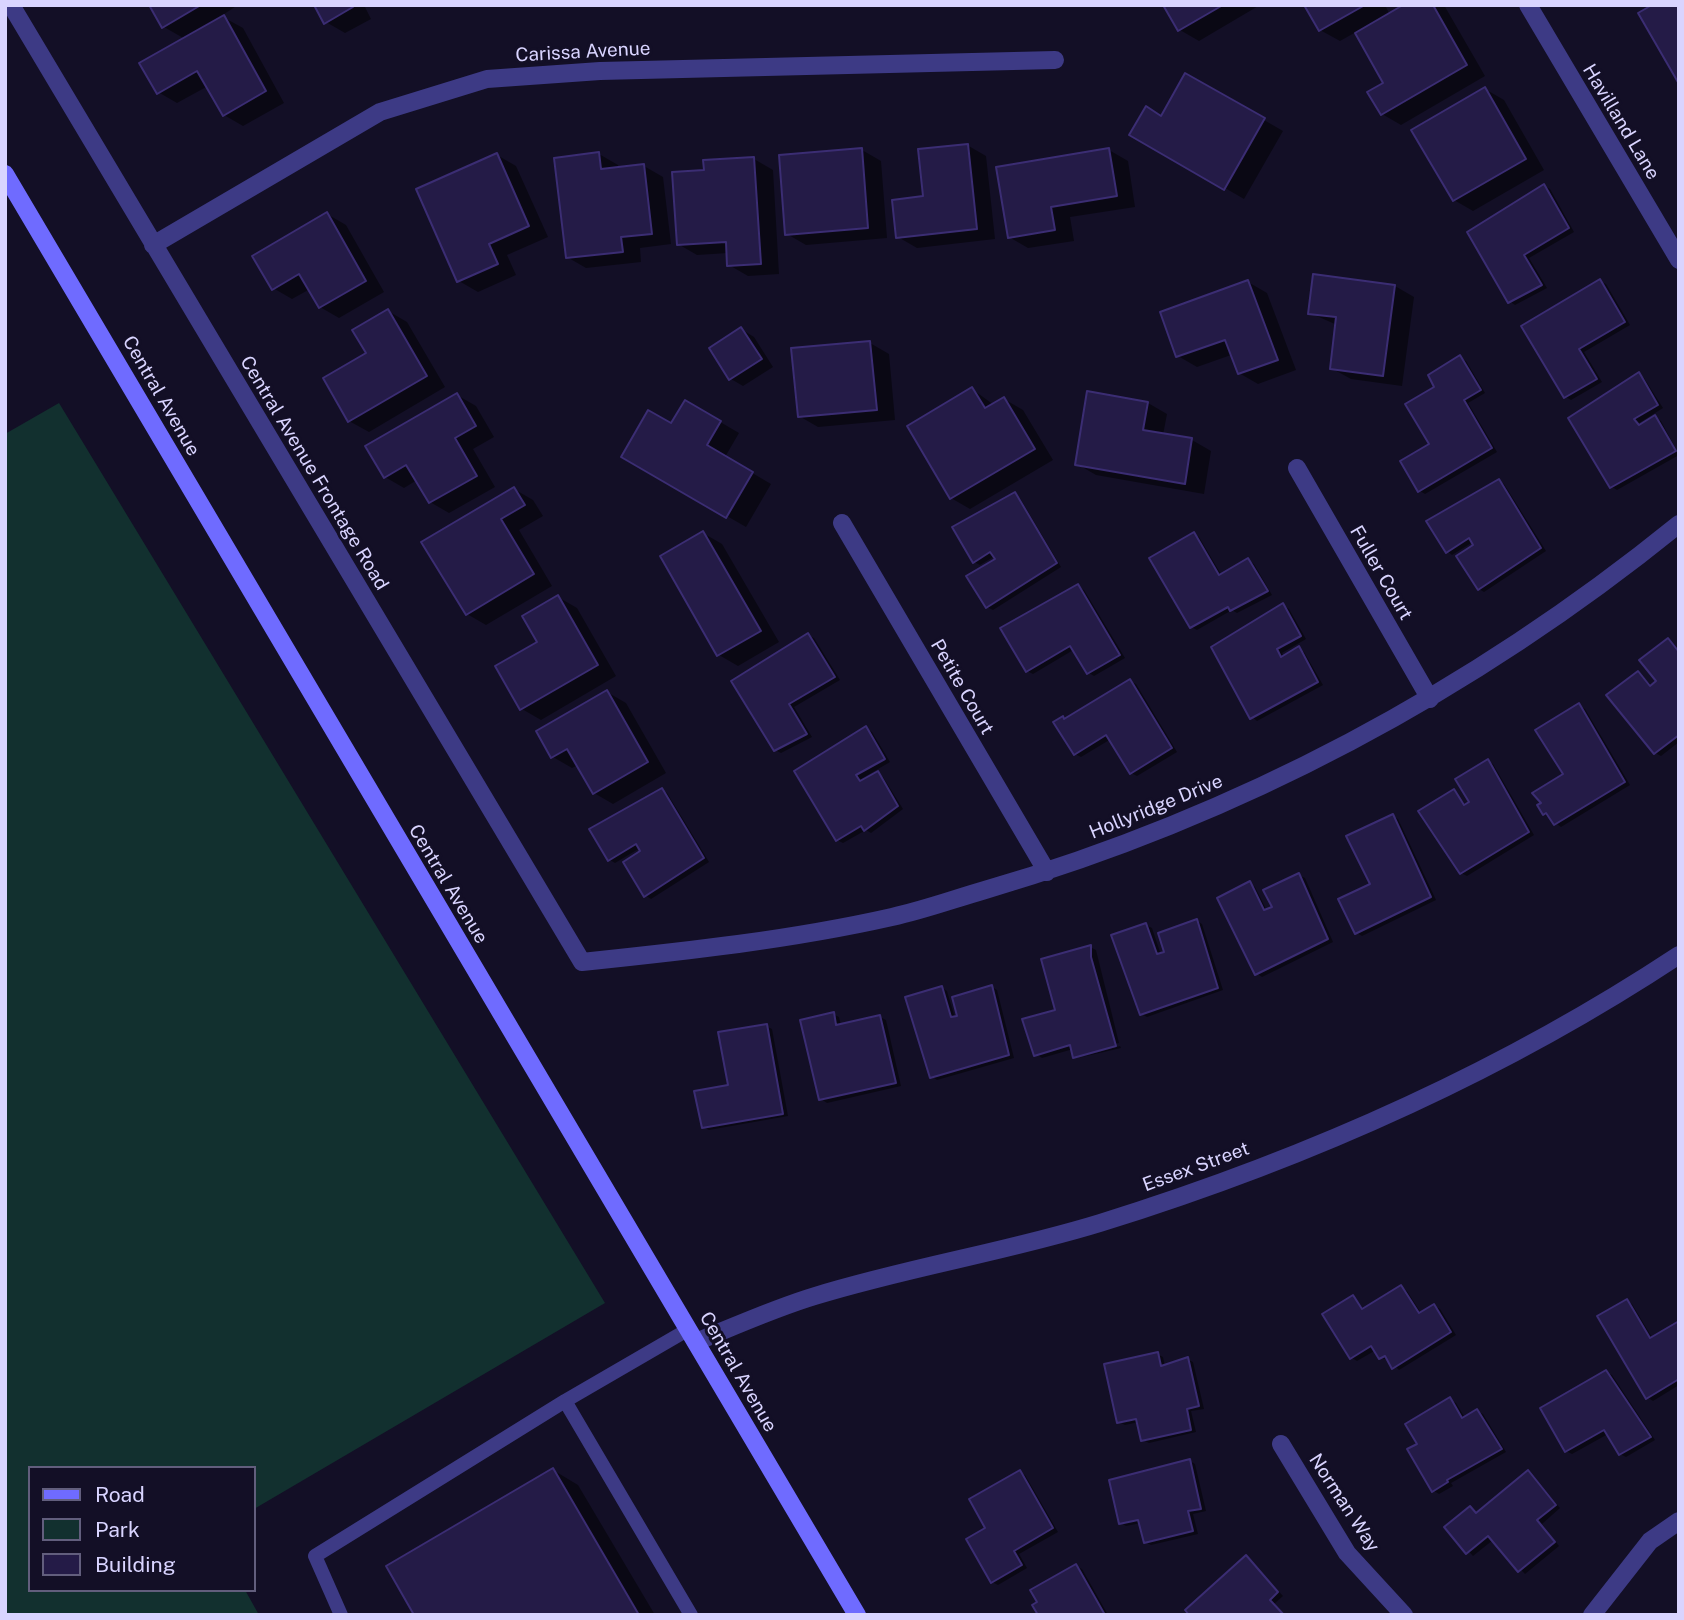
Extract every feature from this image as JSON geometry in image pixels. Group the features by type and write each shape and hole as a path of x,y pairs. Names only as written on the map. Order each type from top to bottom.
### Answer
{"main road":[{"name":"Central Avenue","path":"5,174 857,1615"}],"street":[{"name":"Central Avenue Frontage Road","path":"11,5 582,962"},
{"name":"Havilland Lane","path":"1528,5 1679,260"},
{"name":"Carissa Avenue","path":"153,245 380,112 487,79 600,71 1055,60"},
{"name":"Fuller Court","path":"1297,468 1430,699"},
{"name":"Petite Court","path":"842,523 1047,872"},
{"name":"Hollyridge Drive","path":"582,962 750,945 894,916 1047,872 1180,825 1334,753 1430,699 1625,567 1679,524"},
{"name":"Essex Street","path":"692,1335 815,1296 1099,1224 1224,1181 1368,1124 1519,1050 1679,955"},
{"name":"Norman Way","path":"1280,1444 1347,1552 1404,1615"},
{"path":"1592,1615 1650,1541 1679,1521"}],"lane":[{"path":"341,1615 315,1556 565,1401 692,1335"},
{"path":"565,1401 691,1615"}],"green space":[{"path":"59,403 605,1303 256,1508 256,1466 28,1466 28,1592 246,1592 259,1615 5,1615 5,434"}],"building":[{"path":"149,5 201,5 162,28"},
{"path":"314,5 352,5 353,7 324,24"},
{"path":"1163,5 1223,5 1178,31"},
{"path":"1304,5 1365,5 1319,31"},
{"path":"1403,5 1433,5 1467,65 1381,115 1367,92 1383,83 1355,33"},
{"path":"1652,5 1679,5 1679,84 1638,13"},
{"path":"224,15 266,91 223,116 197,71 157,94 139,63"},
{"path":"1185,73 1265,118 1224,190 1129,135 1146,106 1161,116"},
{"path":"1485,87 1526,159 1453,201 1411,130"},
{"path":"968,144 977,229 896,238 892,200 923,196 918,149"},
{"path":"862,148 868,228 785,235 779,155"},
{"path":"1109,148 1117,196 1051,207 1055,230 1008,238 996,167"},
{"path":"599,152 601,169 644,164 652,234 621,237 623,252 566,258 554,158"},
{"path":"497,153 529,226 489,244 498,264 457,282 416,189"},
{"path":"754,157 761,264 727,266 726,242 677,245 672,172 704,170 703,160"},
{"path":"1544,184 1569,228 1524,255 1542,285 1508,303 1467,232"},
{"path":"327,212 366,281 319,308 299,274 272,290 252,256"},
{"path":"1313,274 1395,285 1383,376 1330,369 1336,317 1308,314"},
{"path":"1600,279 1625,322 1579,349 1597,379 1564,398 1521,326"},
{"path":"1248,280 1278,360 1238,374 1225,340 1176,357 1160,312"},
{"path":"388,309 427,376 348,422 323,378 366,353 352,330"},
{"path":"741,327 762,359 729,380 709,348"},
{"path":"870,341 877,410 798,417 791,348"},
{"path":"1460,355 1481,390 1464,400 1492,448 1418,492 1400,461 1429,444 1405,404 1434,387 1428,375"},
{"path":"1639,372 1658,405 1634,419 1639,425 1655,415 1676,451 1610,488 1568,418"},
{"path":"972,387 985,408 1004,397 1035,449 950,499 907,426"},
{"path":"1087,391 1148,402 1143,430 1192,438 1185,484 1075,465"},
{"path":"457,393 476,426 455,438 477,476 429,503 406,465 384,478 365,446"},
{"path":"685,400 721,421 707,445 753,472 726,518 621,457 648,410 671,423"},
{"path":"1499,479 1541,548 1478,590 1456,556 1473,545 1469,538 1446,553 1426,521"},
{"path":"514,487 525,505 501,519 534,574 466,615 421,542"},
{"path":"1015,492 1057,563 986,608 966,576 995,559 990,552 973,563 952,527"},
{"path":"703,531 761,631 717,656 660,556"},
{"path":"1194,532 1219,575 1248,558 1268,591 1230,611 1228,607 1190,628 1149,558"},
{"path":"1078,584 1120,655 1087,674 1070,646 1026,672 1000,628"},
{"path":"558,595 598,665 520,710 495,666 537,642 522,616"},
{"path":"1283,603 1301,636 1277,649 1281,657 1299,646 1318,682 1250,719 1211,647"},
{"path":"808,633 835,677 789,704 807,734 774,751 731,681"},
{"path":"1668,638 1679,652 1679,735 1654,754 1606,695 1638,671 1650,686 1656,681 1639,660"},
{"path":"1130,679 1172,748 1130,774 1106,735 1074,755 1053,722 1063,716 1064,719"},
{"path":"607,690 648,762 593,794 567,749 551,758 536,731"},
{"path":"1579,703 1625,782 1554,825 1546,813 1543,815 1537,805 1541,803 1532,793 1563,774 1535,730"},
{"path":"866,726 885,759 856,775 860,781 878,771 898,806 864,831 861,826 836,841 794,771"},
{"path":"1488,759 1529,832 1460,874 1418,811 1454,789 1464,805 1469,802 1455,779"},
{"path":"662,788 704,858 644,897 623,862 640,851 636,844 608,861 589,829"},
{"path":"1393,814 1431,897 1355,934 1338,899 1370,884 1346,836"},
{"path":"1299,873 1328,939 1255,975 1217,898 1250,881 1264,910 1272,907 1263,890"},
{"path":"1197,919 1218,988 1140,1015 1111,935 1146,923 1157,954 1164,952 1158,933"},
{"path":"1091,945 1091,957 1116,1046 1073,1058 1070,1045 1034,1056 1022,1019 1055,1010 1041,959"},
{"path":"992,985 1009,1055 930,1078 905,997 942,986 951,1017 957,1016 952,997"},
{"path":"834,1012 836,1025 880,1015 896,1083 819,1100 800,1020"},
{"path":"767,1024 783,1114 702,1128 694,1091 728,1085 718,1032"},
{"path":"1401,1285 1419,1313 1434,1304 1451,1332 1392,1369 1385,1356 1379,1359 1371,1346 1350,1359 1322,1314 1353,1295 1362,1309"},
{"path":"1627,1299 1650,1338 1679,1321 1679,1379 1646,1399 1597,1316"},
{"path":"1158,1352 1161,1366 1188,1357 1199,1406 1187,1409 1191,1430 1141,1441 1136,1419 1117,1423 1104,1364"},
{"path":"1606,1370 1651,1437 1619,1455 1604,1430 1565,1452 1540,1408"},
{"path":"1450,1397 1462,1418 1477,1409 1502,1449 1447,1480 1448,1482 1432,1492 1407,1449 1417,1444 1405,1424"},
{"path":"1190,1459 1201,1509 1188,1511 1193,1531 1144,1543 1138,1520 1119,1524 1109,1480"},
{"path":"553,1468 639,1615 414,1615 386,1566"},
{"path":"1020,1470 1053,1528 1014,1551 1022,1565 991,1583 966,1539 985,1528 969,1499"},
{"path":"1528,1470 1556,1505 1537,1520 1555,1542 1518,1572 1488,1536 1466,1554 1444,1527 1470,1506 1476,1513"},
{"path":"1246,1555 1278,1592 1270,1600 1284,1615 1189,1615 1185,1610"},
{"path":"1076,1564 1105,1615 1038,1615 1032,1605 1037,1602 1030,1590"}]}
